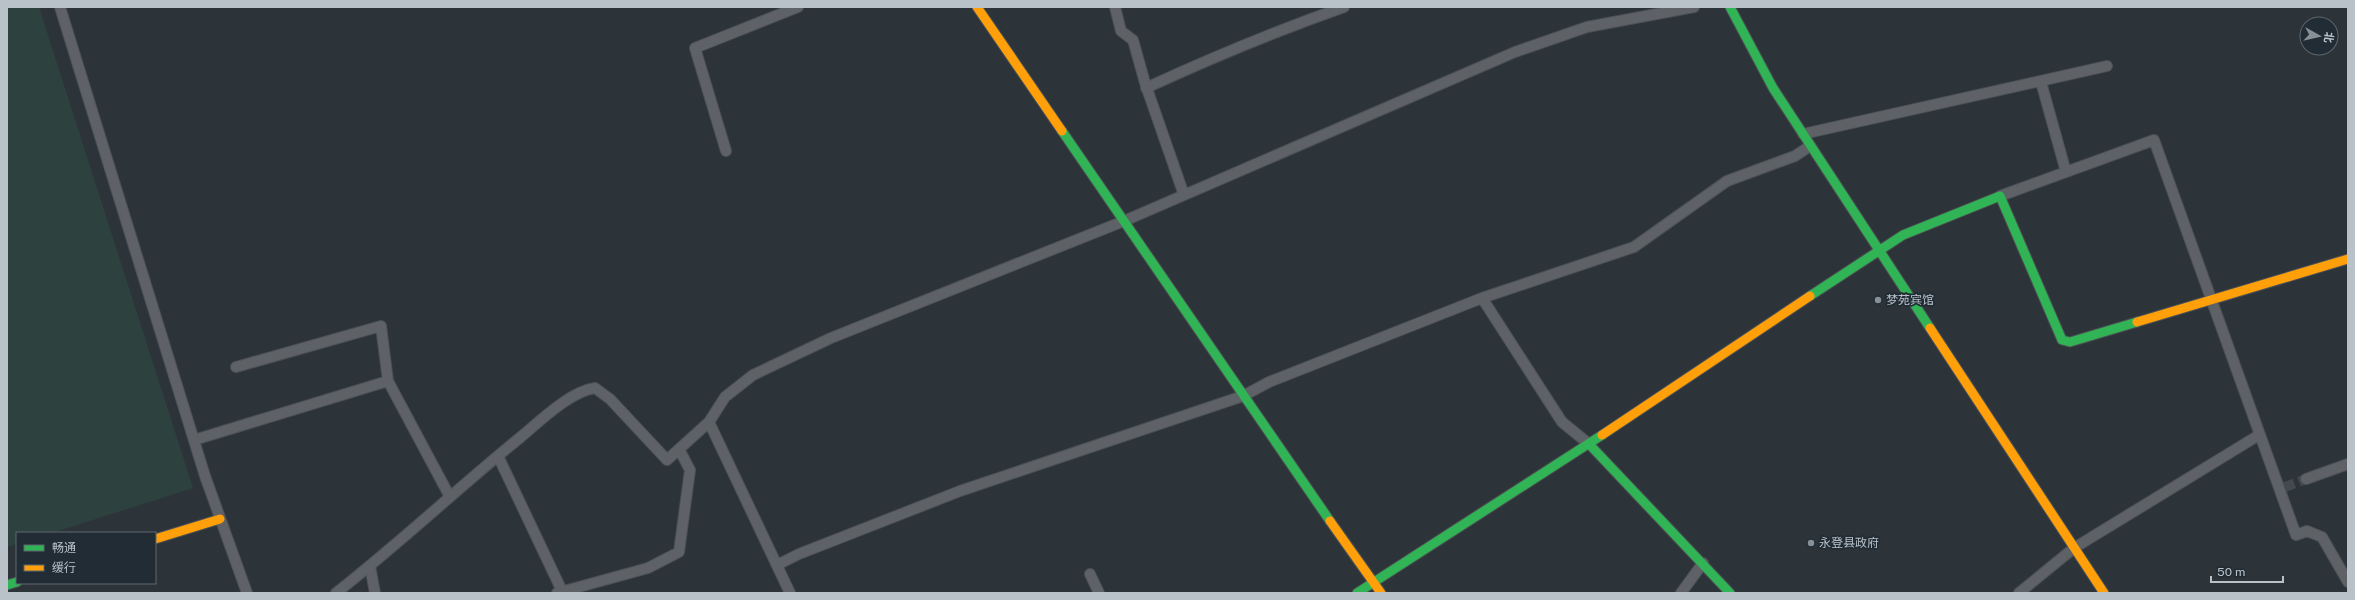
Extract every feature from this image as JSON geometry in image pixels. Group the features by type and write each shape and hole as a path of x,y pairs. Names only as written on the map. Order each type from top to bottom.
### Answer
{"street":[{"path":"60,7 194,440 220,519 247,593"},
{"path":"726,151 695,48 798,7"},
{"path":"977,7 1372,584 1381,593"},
{"path":"1115,7 1121,31 1133,40 1146,88 1184,195"},
{"path":"1146,88 1202,62 1283,29 1344,7"},
{"path":"336,593 370,566 550,413 585,389 595,388 610,399 667,460 709,422 725,397 753,375 831,338 1124,221 1515,52 1587,27 1694,7"},
{"path":"1730,7 1773,88 1810,146 2104,593"},
{"path":"1803,134 2041,82 2107,66"},
{"path":"2041,82 2066,172"},
{"path":"1357,593 1589,444 1878,250 1903,235 2000,196 2154,140 2259,435 2282,488 2296,535 2307,531 2322,537 2348,582"},
{"path":"777,565 799,554 960,491 1243,396 1269,382 1482,298 1634,247 1727,181 1795,156 1810,146"},
{"path":"2000,196 2062,340 2070,342 2083,340 2348,260"},
{"path":"1482,298 1562,422 1589,444 1730,593"},
{"path":"236,367 381,326 388,380 450,497"},
{"path":"194,440 388,380"},
{"path":"709,422 790,593"},
{"path":"2019,593 2074,548 2259,435"},
{"path":"498,456 560,592 648,568 679,552 690,470 679,449"},
{"path":"2306,479 2348,464"},
{"path":"156,539 220,519"},
{"path":"1681,593 1703,563"},
{"path":"370,566 376,593"},
{"path":"1090,574 1099,593"}],"green space":[{"path":"7,7 39,7 193,488 55,532 16,532 16,544 7,547"}],"tunnel":[{"path":"2285,487 2306,479"}],"traffic: fast":[{"path":"1730,7 1773,88 1930,328"},
{"path":"1062,131 1330,521"},
{"path":"1810,296 1903,235 2000,196 2062,340 2070,342 2137,322"},
{"path":"1357,593 1602,435"},
{"path":"1589,444 1730,593"},
{"path":"7,585 16,582"}],"traffic: slow":[{"path":"977,7 1062,131"},
{"path":"2137,322 2348,259"},
{"path":"1602,435 1810,296"},
{"path":"1930,328 2104,593"},
{"path":"156,539 220,519"},
{"path":"1330,521 1381,593"}],"place":[{"name":"梦苑宾馆","path":"1878,300"},
{"name":"永登县政府","path":"1811,543"}]}
